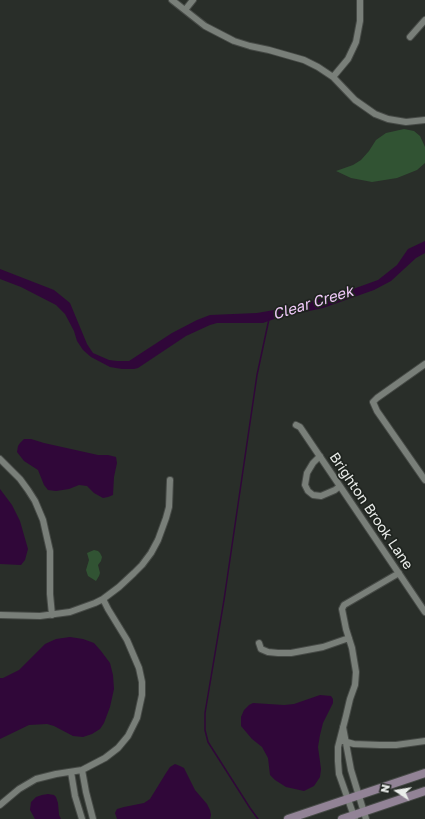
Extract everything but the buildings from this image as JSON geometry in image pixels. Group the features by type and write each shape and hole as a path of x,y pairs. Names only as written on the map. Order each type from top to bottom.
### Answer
{"main road":[{"path":"288,819 425,773"},
{"path":"342,819 365,815 425,791"}],"street":[{"path":"185,10 193,0"},
{"path":"333,77 348,59 356,42 360,21 360,0"},
{"path":"174,1 206,26 234,41 304,60 318,67 333,77 355,100 375,114 388,119 406,122 425,120"},
{"path":"410,37 425,20"},
{"path":"425,364 372,402 425,480"},
{"name":"Brighton Brook Lane","path":"296,425 300,427 425,612"},
{"path":"320,456 313,463 307,473 305,485 308,491 313,495 321,496 335,490 340,486"},
{"path":"0,459 28,490 46,529 50,551 50,594 52,615"},
{"path":"0,615 40,616 70,612 103,599 119,587 134,573 158,540 169,507 170,480"},
{"path":"354,817 339,774 338,761 338,747 355,685 356,672 352,648 342,609 344,605 399,573"},
{"path":"0,805 14,792 28,783 45,777 82,770 105,758 118,748 128,736 137,718 142,695 142,682 139,668 126,640 103,599"},
{"path":"259,644 261,649 268,652 291,653 323,647 349,638"},
{"path":"343,726 351,770 365,815"},
{"path":"340,741 354,744 380,746 425,740"},
{"path":"82,770 86,792 94,819"},
{"path":"71,772 75,796 82,819"}],"green space":[{"path":"404,129 414,131 420,136 425,147 425,163 417,170 397,178 372,182 351,178 336,171 353,165 361,160 376,140 386,133"},
{"path":"94,550 98,551 102,557 98,565 100,573 96,581 88,576 86,570 89,560 87,553"}],"water":[{"name":"Clear Creek","path":"425,241 425,253 416,258 391,281 374,290 323,308 277,318 263,323 217,323 210,325 186,336 138,368 134,369 110,367 91,357 83,350 77,341 74,331 65,314 56,305 21,287 0,279 0,269 54,290 70,303 87,344 93,353 109,360 129,361 172,333 210,315 257,313 280,309 339,294 378,280 397,265 408,249"},
{"path":"24,439 31,439 98,455 116,457 117,463 114,477 113,495 103,498 94,493 87,486 79,485 69,489 56,491 48,490 44,485 38,470 24,461 17,452 18,446"},
{"path":"0,489 12,505 20,521 28,549 25,560 21,565 0,564"},
{"path":"70,637 83,639 94,643 110,663 114,689 110,707 100,729 83,737 73,736 47,724 29,725 0,739 0,678 19,670 45,644 56,639"},
{"path":"320,695 331,696 333,703 323,723 320,735 318,747 321,769 320,777 314,786 304,791 286,787 270,775 268,758 262,747 252,739 241,726 241,717 244,710 253,703 284,705 294,704"},
{"path":"175,764 184,768 195,790 207,804 211,815 210,819 117,819 115,813 117,809 144,803 150,799 170,767"},
{"path":"48,794 56,797 61,819 35,819 30,810 31,802 36,797"}],"waterway":[{"name":"Clear Creek","path":"258,819 208,742 205,730 205,713 224,600 257,375 269,319"}]}
